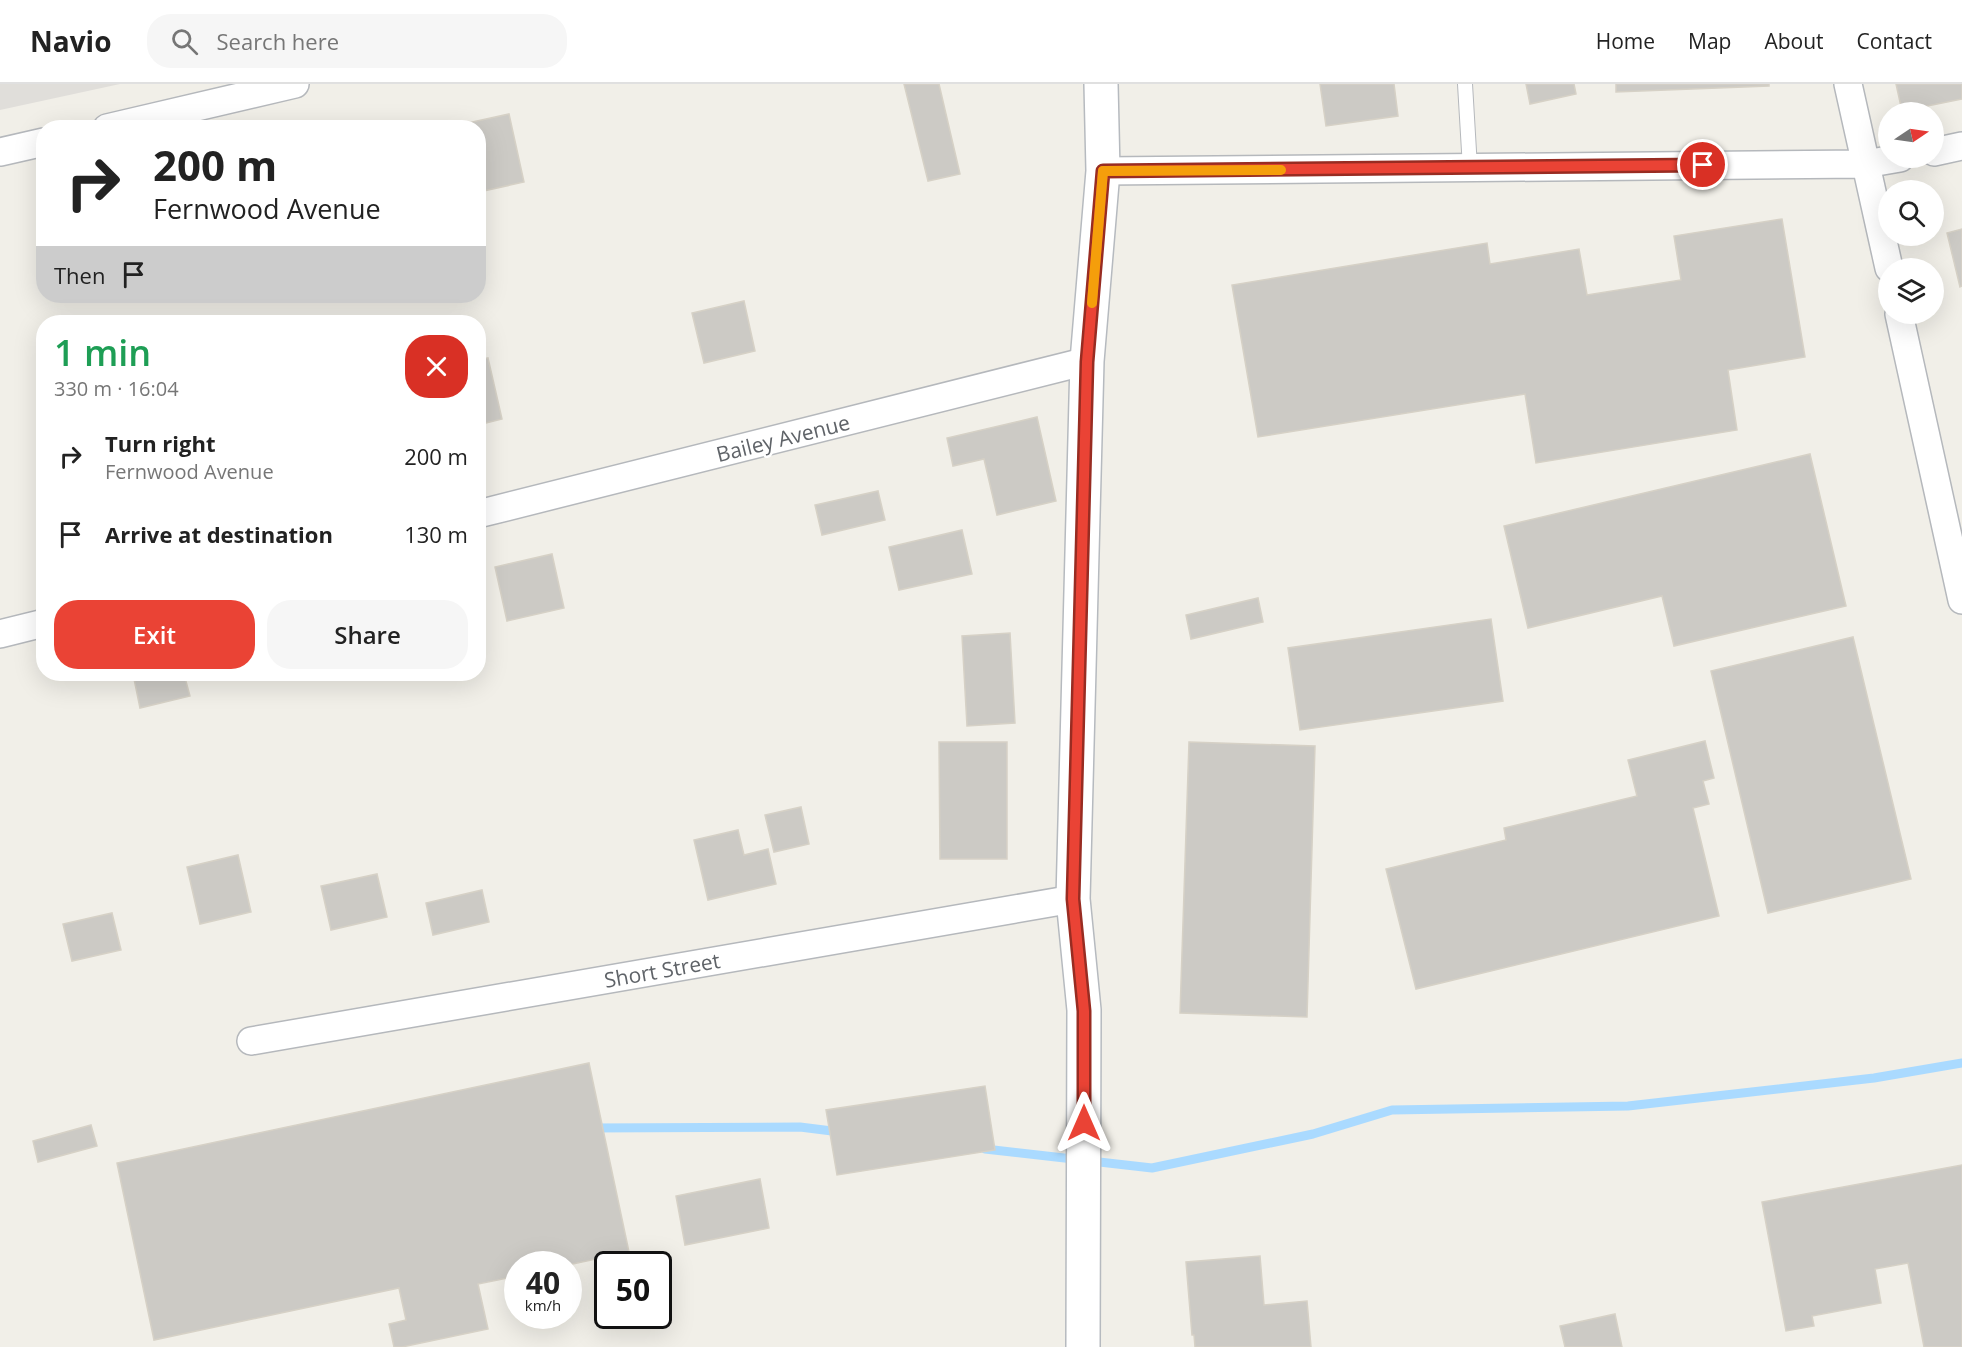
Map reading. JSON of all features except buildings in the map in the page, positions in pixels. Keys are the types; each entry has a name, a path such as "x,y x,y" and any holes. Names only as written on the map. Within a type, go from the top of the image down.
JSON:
{"main road":[{"path":"1083,1347 1084,1011 1073,899 1087,362 1103,171 1101,84"}],"street":[{"path":"141,120 295,84"},
{"path":"1848,84 1887,258"},
{"path":"0,152 36,144"},
{"path":"1944,150 1962,146"},
{"path":"1103,171 1865,164 1878,162"},
{"path":"1901,324 1962,600"},
{"name":"Bailey Avenue","path":"486,512 1087,362"},
{"path":"0,634 36,625"},
{"name":"Short Street","path":"251,1041 1073,899"}],"lane":[{"path":"1466,84 1470,168"}],"shaded area":[{"path":"0,84 120,84 0,110"}],"waterway":[{"path":"985,1149 1152,1168 1313,1134 1392,1110 1628,1106 1874,1078 1962,1063"},
{"path":"590,1128 800,1127 840,1132"}],"slow traffic":[{"path":"1092,303 1103,171 1281,170"}],"route":[{"path":"1084,1123 1084,1011 1073,899 1087,362 1103,171 1703,165"}]}
